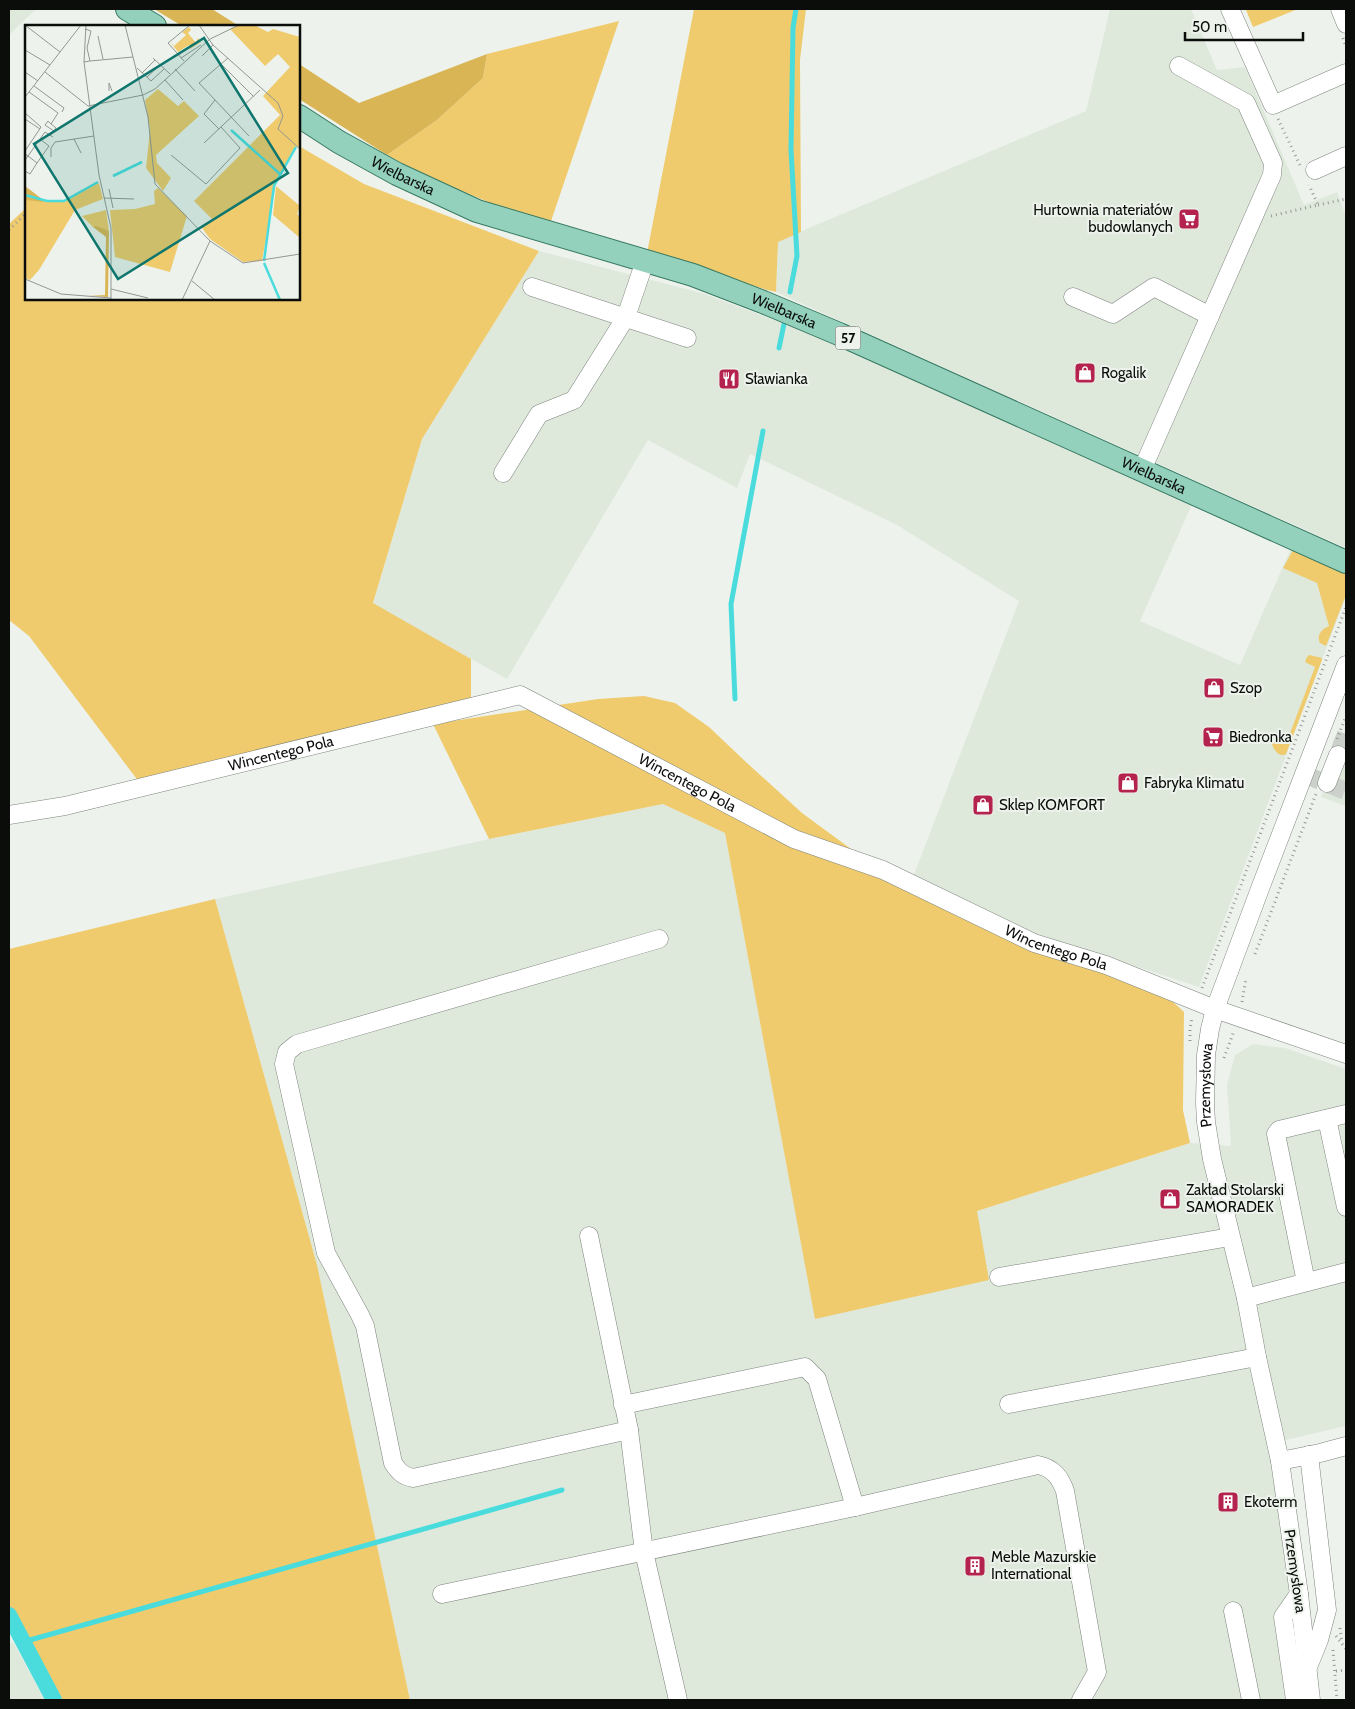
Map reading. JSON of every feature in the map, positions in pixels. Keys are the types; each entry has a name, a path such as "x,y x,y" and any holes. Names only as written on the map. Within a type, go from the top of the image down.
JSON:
{"main road":[{"path":"127,9 153,25"},
{"name":"Wielbarska","path":"300,117 339,142 397,174 477,210 693,275 763,302 1346,562"}],"street":[{"path":"1230,9 1273,105 1346,73"},
{"path":"1340,9 1346,24"},
{"path":"1142,470 1272,175 1273,164 1246,103 1179,66"},
{"path":"1309,175 1346,156"},
{"path":"503,473 539,414 574,400 626,317 645,261"},
{"path":"532,286 687,338"},
{"path":"1073,298 1113,314 1154,287 1210,316"},
{"name":"Przemysłowa","path":"1311,1700 1299,1594 1280,1460 1246,1298 1212,1160 1205,1104 1207,1047 1215,1009 1346,665"},
{"name":"Wincentego Pola","path":"9,816 65,806 520,695 794,839 883,870 1034,943 1106,965 1215,1009 1346,1054"},
{"path":"1322,787 1336,751"},
{"path":"629,1430 413,1478 404,1476 398,1471 393,1463 365,1326 326,1253 284,1064 287,1052 297,1044 659,939"},
{"path":"1306,1282 1276,1134 1279,1130 1346,1114"},
{"path":"1327,1119 1346,1207"},
{"path":"589,1236 629,1430 644,1552 678,1700"},
{"path":"999,1277 1230,1238"},
{"path":"1246,1298 1346,1272"},
{"path":"1009,1404 1257,1357"},
{"path":"623,1405 805,1367 817,1379 855,1507"},
{"path":"1280,1460 1346,1446"},
{"path":"1307,1670 1319,1640 1327,1610 1309,1455"},
{"path":"442,1594 855,1507 1038,1465 1047,1467 1055,1472 1062,1482 1065,1491 1098,1672 1081,1700"},
{"path":"1295,1700 1283,1617 1299,1594"},
{"path":"1232,1611 1251,1700"}],"path":[{"path":"1279,103 1278,120 1309,175 1318,205"},
{"path":"1252,220 1346,199"},
{"path":"9,230 25,215"},
{"path":"1191,1046 1190,1030 1195,1000 1207,977 1346,607"},
{"path":"1336,751 1346,716"},
{"path":"1252,962 1322,787"},
{"path":"1222,1065 1226,1048 1240,1017 1248,971"},
{"path":"1327,1610 1332,1638"},
{"path":"1333,1647 1337,1700"},
{"path":"1336,1671 1346,1670"}],"shaded area":[{"path":"9,9 36,9 9,35"},
{"path":"154,9 212,9 237,25 180,25"},
{"path":"694,9 806,9 800,60 801,232 778,242 776,292 647,253"},
{"path":"1110,9 1191,9 1217,70 1245,67 1304,205 1337,192 1346,216 1346,548 776,292 778,241 1086,111"},
{"path":"1298,9 1253,27 1246,10"},
{"path":"619,21 549,227 428,177 387,155 437,120 483,78 487,54"},
{"path":"487,54 483,78 437,120 387,155 300,100 300,65 359,103"},
{"path":"300,147 364,184 539,251 422,439 373,603 471,659 471,699 139,782 29,636 9,620 9,224 25,209 25,300 300,300"},
{"path":"539,251 702,293 817,336 1193,502 1140,621 1240,665 1291,548 1346,572 1346,596 1199,987 1025,930 913,877 1019,601 897,525 750,454 737,488 648,440 507,679 373,604 422,439"},
{"path":"1293,550 1346,573 1346,595 1326,646 1320,643 1319,640 1320,633 1329,626 1317,583 1283,568"},
{"path":"1309,655 1322,658 1322,660 1286,754 1281,755 1275,751 1272,744 1277,740 1286,744 1315,667 1305,662"},
{"path":"644,696 675,703 709,727 802,813 851,849 931,902 1101,967 1172,1001 1184,1012 1183,1110 1190,1143 977,1211 989,1280 815,1319 725,833 663,804 489,839 433,724 598,699"},
{"path":"1346,732 1346,806 1321,797"},
{"path":"663,804 725,833 816,1319 977,1211 1190,1143 1231,1146 1227,1085 1235,1055 1253,1044 1285,1048 1346,1069 1346,1426 1277,1442 1311,1700 410,1700 317,1265 215,899 489,839"},
{"path":"215,899 317,1265 410,1700 53,1700 9,1615 9,949"},
{"path":"13,1642 45,1700 9,1700 9,1644"}],"waterway":[{"path":"790,292 797,256 791,150 793,28 796,9"},
{"path":"779,348 784,324"},
{"path":"735,699 731,604 763,431"},
{"path":"23,1642 562,1490"},
{"path":"9,1615 54,1700"}],"tunnel":[{"path":"1346,734 1338,755 1346,758"},
{"path":"1303,774 1346,791"}],"place":[{"name":"Hurtownia materiałów budowlanych","path":"1189,219"},
{"name":"Rogalik","path":"1085,373"},
{"name":"Sławianka","path":"729,379"},
{"name":"Szop","path":"1214,688"},
{"name":"Biedronka","path":"1213,737"},
{"name":"Fabryka Klimatu","path":"1128,783"},
{"name":"Sklep KOMFORT","path":"983,805"},
{"name":"Zakład Stolarski SAMORADEK","path":"1170,1199"},
{"name":"Ekoterm","path":"1228,1502"},
{"name":"Meble Mazurskie International","path":"975,1566"}]}
